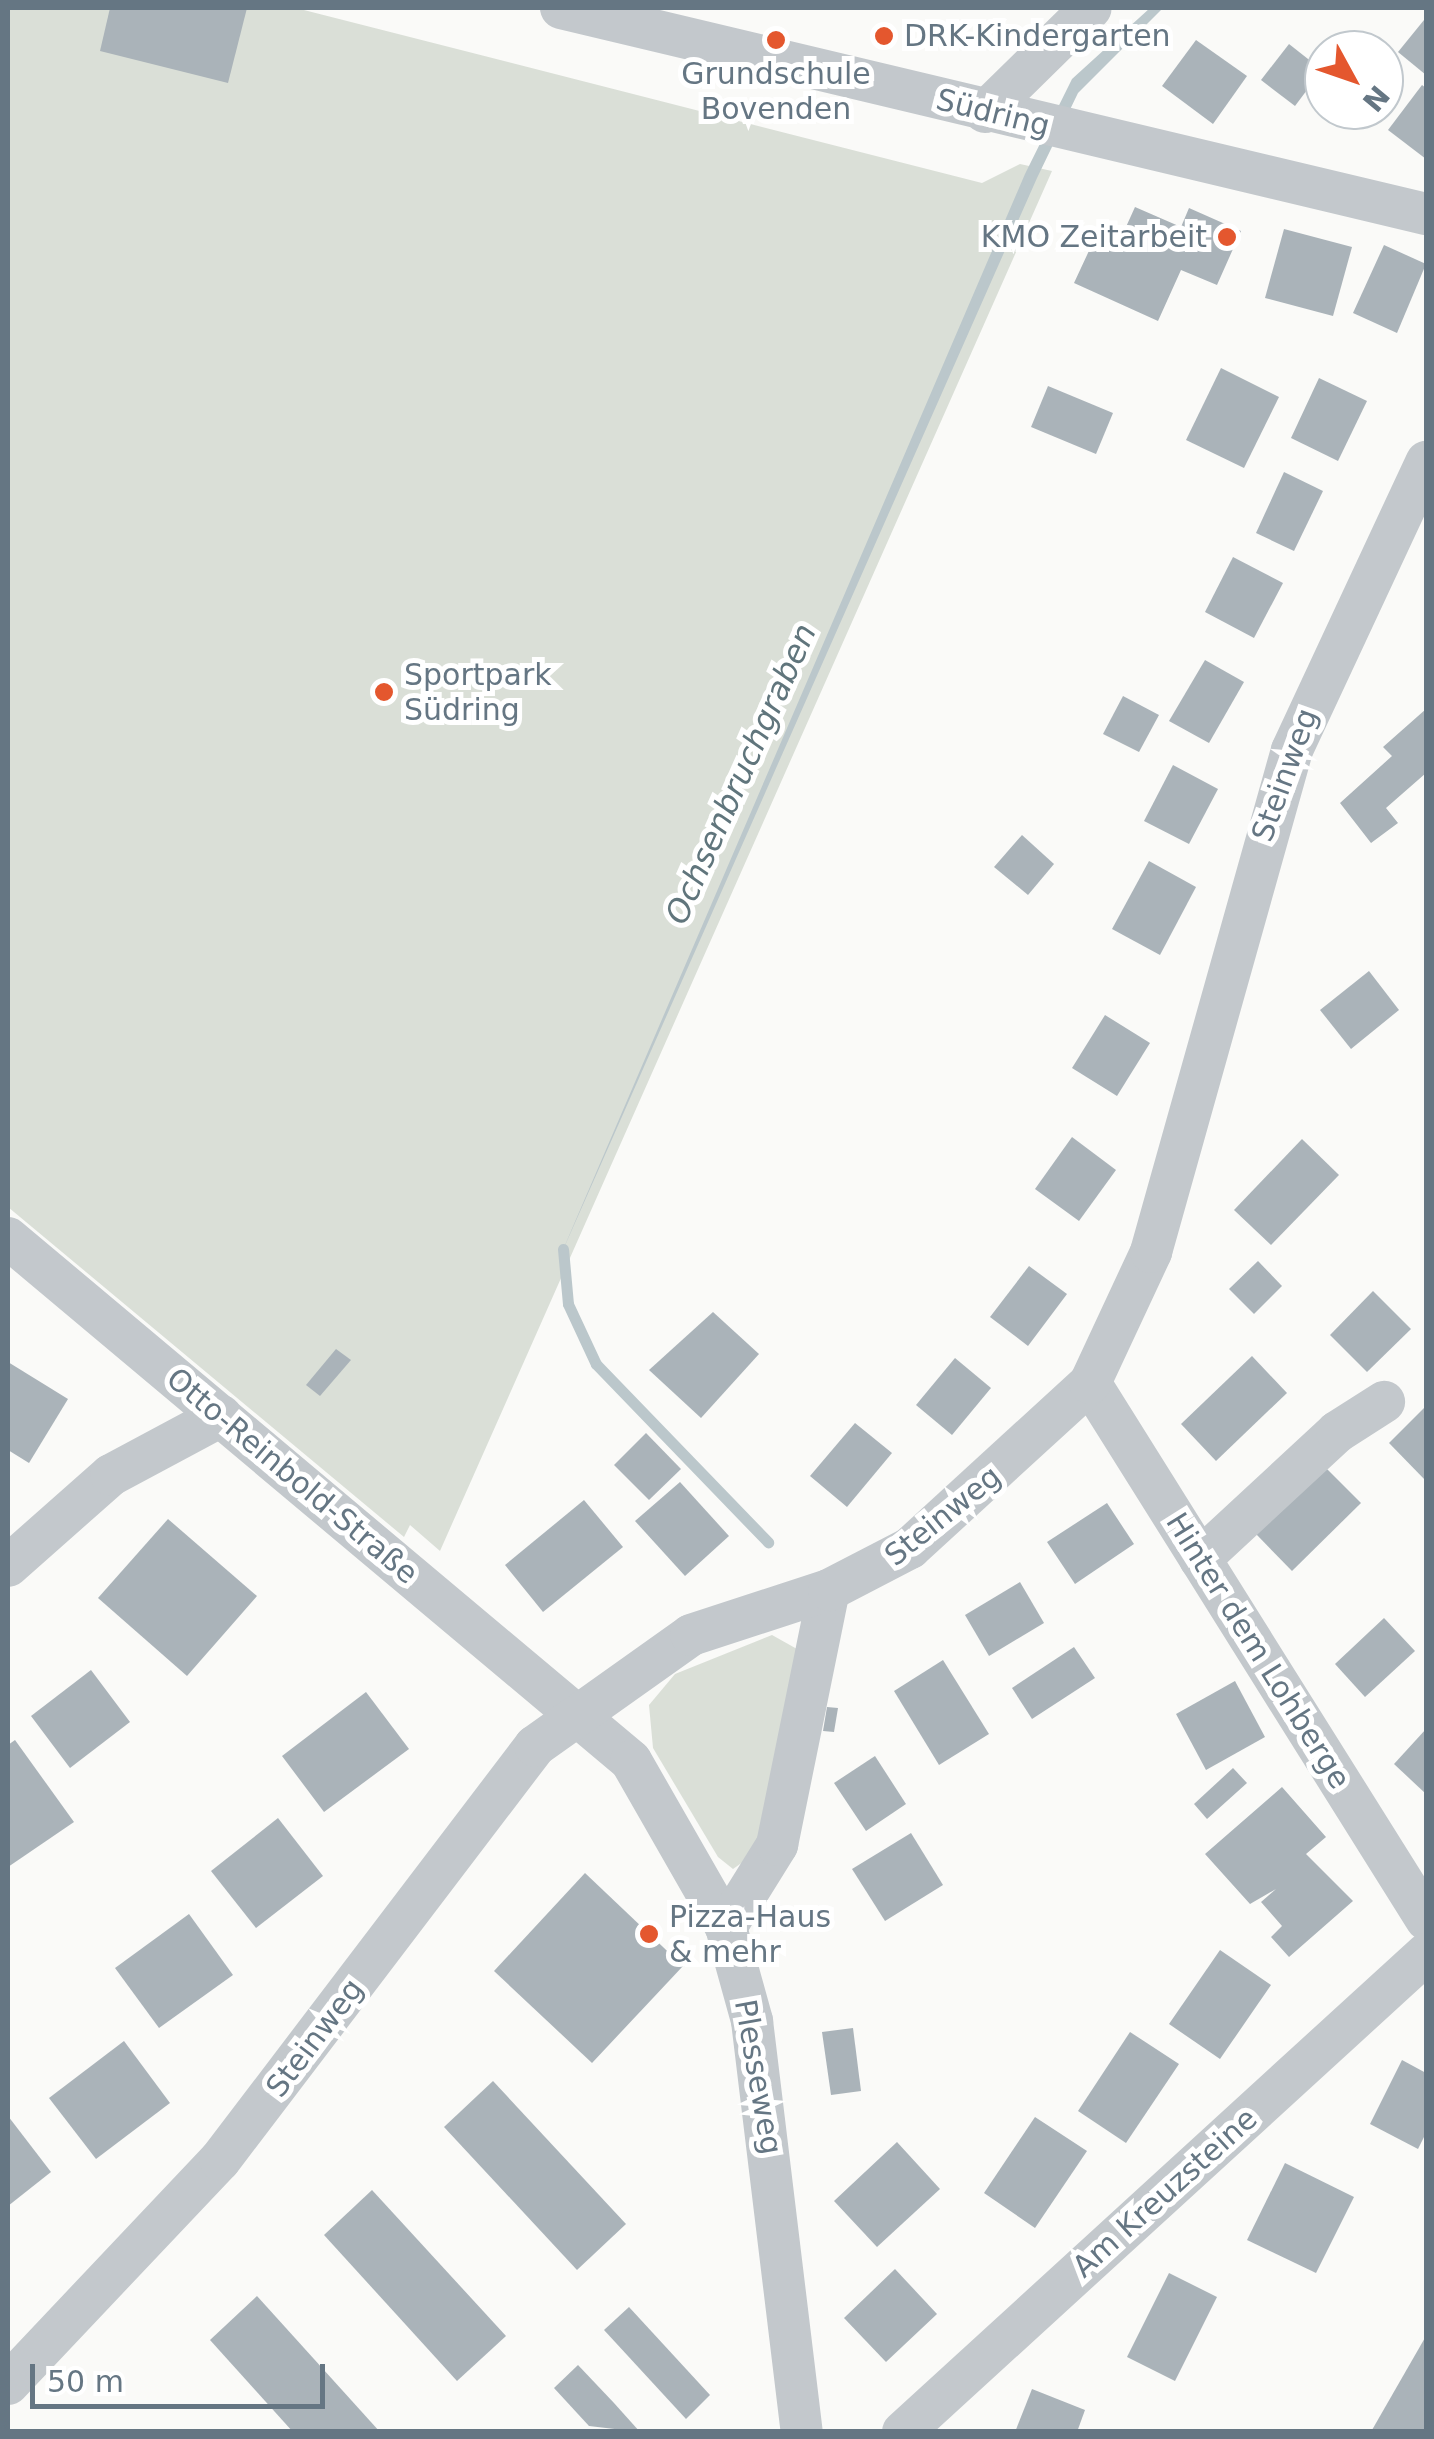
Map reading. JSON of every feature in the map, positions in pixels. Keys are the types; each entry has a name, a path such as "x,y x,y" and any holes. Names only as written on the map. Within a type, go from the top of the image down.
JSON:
{"street":[{"name":"Südring","path":"560,8 1033,124 1426,214"},
{"path":"985,112 1091,8"},
{"name":"Steinweg","path":"8,2384 220,2160 492,1795 576,1714 691,1635 829,1590 871,1572 942,1523 1090,1383 1128,1314 1156,1235 1255,858 1292,750 1426,462"},
{"name":"Otto-Reinbold-Straße","path":"8,1238 576,1714"},
{"name":"Hinter dem Lohberge","path":"1090,1383 1426,1919"},
{"path":"1200,1559 1337,1432 1384,1402"},
{"path":"8,1566 112,1474 221,1416"},
{"path":"726,1927 777,1845 829,1590"},
{"name":"Plesseweg","path":"576,1714 631,1761 726,1927 766,2094 802,2432"},
{"name":"Am Kreuzsteine","path":"903,2432 1426,1954"}],"shaded area":[{"name":"Sportpark Südring","path":"8,8 296,8 982,183 1020,164 1052,171 440,1551 410,1525 404,1537 8,1207"},
{"path":"1150,8 1163,8 1078,93 1037,178 559,1259 1025,174 1072,79"},
{"path":"772,1635 797,1649 763,1848 733,1869 718,1857 653,1748 649,1705 675,1674"}],"building":[{"path":"110,8 247,8 228,83 100,51"},
{"path":"1424,20 1426,75 1404,57 1404,45"},
{"path":"1196,40 1247,76 1213,124 1162,86"},
{"path":"1289,44 1304,56 1304,94 1295,106 1261,80"},
{"path":"1422,85 1426,88 1426,159 1388,130 1404,130 1404,109"},
{"path":"1135,207 1181,227 1189,208 1241,231 1217,285 1181,270 1158,321 1074,283 1094,240 1116,249"},
{"path":"1284,229 1352,247 1333,316 1265,298"},
{"path":"1384,245 1426,264 1397,333 1353,313"},
{"path":"1221,368 1279,397 1244,468 1186,440"},
{"path":"1319,378 1367,401 1338,461 1291,438"},
{"path":"1048,386 1113,413 1096,454 1031,427"},
{"path":"1284,472 1323,491 1294,551 1256,533"},
{"path":"1233,557 1283,583 1254,638 1205,612"},
{"path":"1205,660 1244,682 1209,743 1169,721"},
{"path":"1123,696 1159,715 1139,752 1103,734"},
{"path":"1426,709 1426,773 1386,808 1398,823 1371,843 1340,803 1392,756 1383,747"},
{"path":"1173,765 1218,789 1189,844 1144,821"},
{"path":"1022,835 1054,864 1028,895 994,867"},
{"path":"1149,861 1196,887 1160,955 1112,929"},
{"path":"1369,971 1399,1010 1351,1049 1320,1010"},
{"path":"1105,1015 1150,1043 1117,1096 1072,1068"},
{"path":"1072,1137 1116,1170 1079,1221 1035,1189"},
{"path":"1302,1139 1339,1175 1271,1245 1234,1210"},
{"path":"1258,1261 1282,1286 1254,1314 1229,1289"},
{"path":"1029,1266 1067,1294 1028,1346 990,1317"},
{"path":"1373,1291 1411,1329 1367,1372 1330,1335"},
{"path":"713,1312 759,1354 701,1418 649,1370"},
{"path":"336,1349 351,1360 320,1396 306,1385"},
{"path":"1252,1356 1287,1393 1216,1461 1181,1424"},
{"path":"955,1358 991,1388 952,1435 916,1405"},
{"path":"8,1362 68,1399 29,1463 8,1450"},
{"path":"1426,1406 1426,1481 1389,1443"},
{"path":"855,1423 892,1453 847,1507 810,1476"},
{"path":"646,1433 681,1469 649,1500 614,1465"},
{"path":"1325,1467 1361,1503 1292,1571 1256,1534"},
{"path":"680,1482 729,1536 685,1576 635,1521"},
{"path":"584,1500 623,1547 543,1612 505,1565"},
{"path":"1107,1503 1134,1544 1075,1584 1047,1542"},
{"path":"168,1519 257,1596 187,1676 98,1598"},
{"path":"1020,1582 1044,1623 989,1656 965,1615"},
{"path":"1384,1618 1415,1651 1365,1697 1335,1664"},
{"path":"1074,1647 1095,1678 1032,1719 1012,1688"},
{"path":"943,1660 989,1734 939,1765 894,1691"},
{"path":"91,1670 130,1722 70,1768 31,1716"},
{"path":"1235,1681 1265,1737 1206,1770 1176,1714"},
{"path":"366,1692 409,1749 324,1812 282,1756"},
{"path":"827,1707 838,1708 834,1732 823,1731"},
{"path":"1426,1729 1426,1794 1394,1764"},
{"path":"15,1740 74,1822 8,1867 8,1745"},
{"path":"875,1756 906,1804 866,1831 834,1783"},
{"path":"1233,1768 1247,1783 1207,1819 1194,1804"},
{"path":"1282,1787 1326,1837 1306,1854 1353,1901 1289,1957 1271,1937 1282,1926 1261,1902 1276,1889 1250,1904 1205,1854"},
{"path":"278,1818 323,1876 256,1928 211,1871"},
{"path":"911,1833 943,1885 885,1921 852,1869"},
{"path":"585,1873 683,1966 592,2063 494,1971"},
{"path":"189,1914 233,1975 159,2028 115,1968"},
{"path":"1220,1950 1271,1985 1220,2059 1169,2024"},
{"path":"853,2028 861,2091 831,2095 822,2032"},
{"path":"1130,2032 1179,2064 1126,2143 1078,2111"},
{"path":"124,2041 170,2103 96,2159 49,2098"},
{"path":"1402,2060 1426,2073 1426,2133 1418,2149 1370,2124"},
{"path":"493,2081 626,2224 577,2270 444,2127"},
{"path":"8,2116 51,2172 8,2206"},
{"path":"1035,2117 1087,2151 1035,2228 984,2193"},
{"path":"897,2142 940,2189 877,2247 834,2201"},
{"path":"1285,2163 1354,2197 1316,2273 1247,2240"},
{"path":"372,2190 506,2336 457,2381 324,2235"},
{"path":"895,2269 937,2314 886,2362 844,2318"},
{"path":"1169,2273 1217,2297 1175,2381 1127,2357"},
{"path":"257,2296 380,2432 293,2432 210,2340"},
{"path":"629,2307 710,2395 686,2419 604,2330"},
{"path":"1426,2336 1426,2432 1375,2432 1372,2430"},
{"path":"578,2365 640,2432 589,2426 554,2388"},
{"path":"1032,2389 1085,2410 1077,2432 1015,2432"}],"waterway":[{"name":"Ochsenbruchgraben","path":"563,1249 568,1304 596,1364 768,1542"}],"place":[{"name":"DRK-Kindergarten","path":"884,36"},
{"name":"Grundschule Bovenden","path":"776,40"},
{"name":"KMO Zeitarbeit","path":"1227,237"},
{"name":"Sportpark Südring","path":"384,692"},
{"name":"Pizza-Haus & mehr","path":"649,1934"}]}
